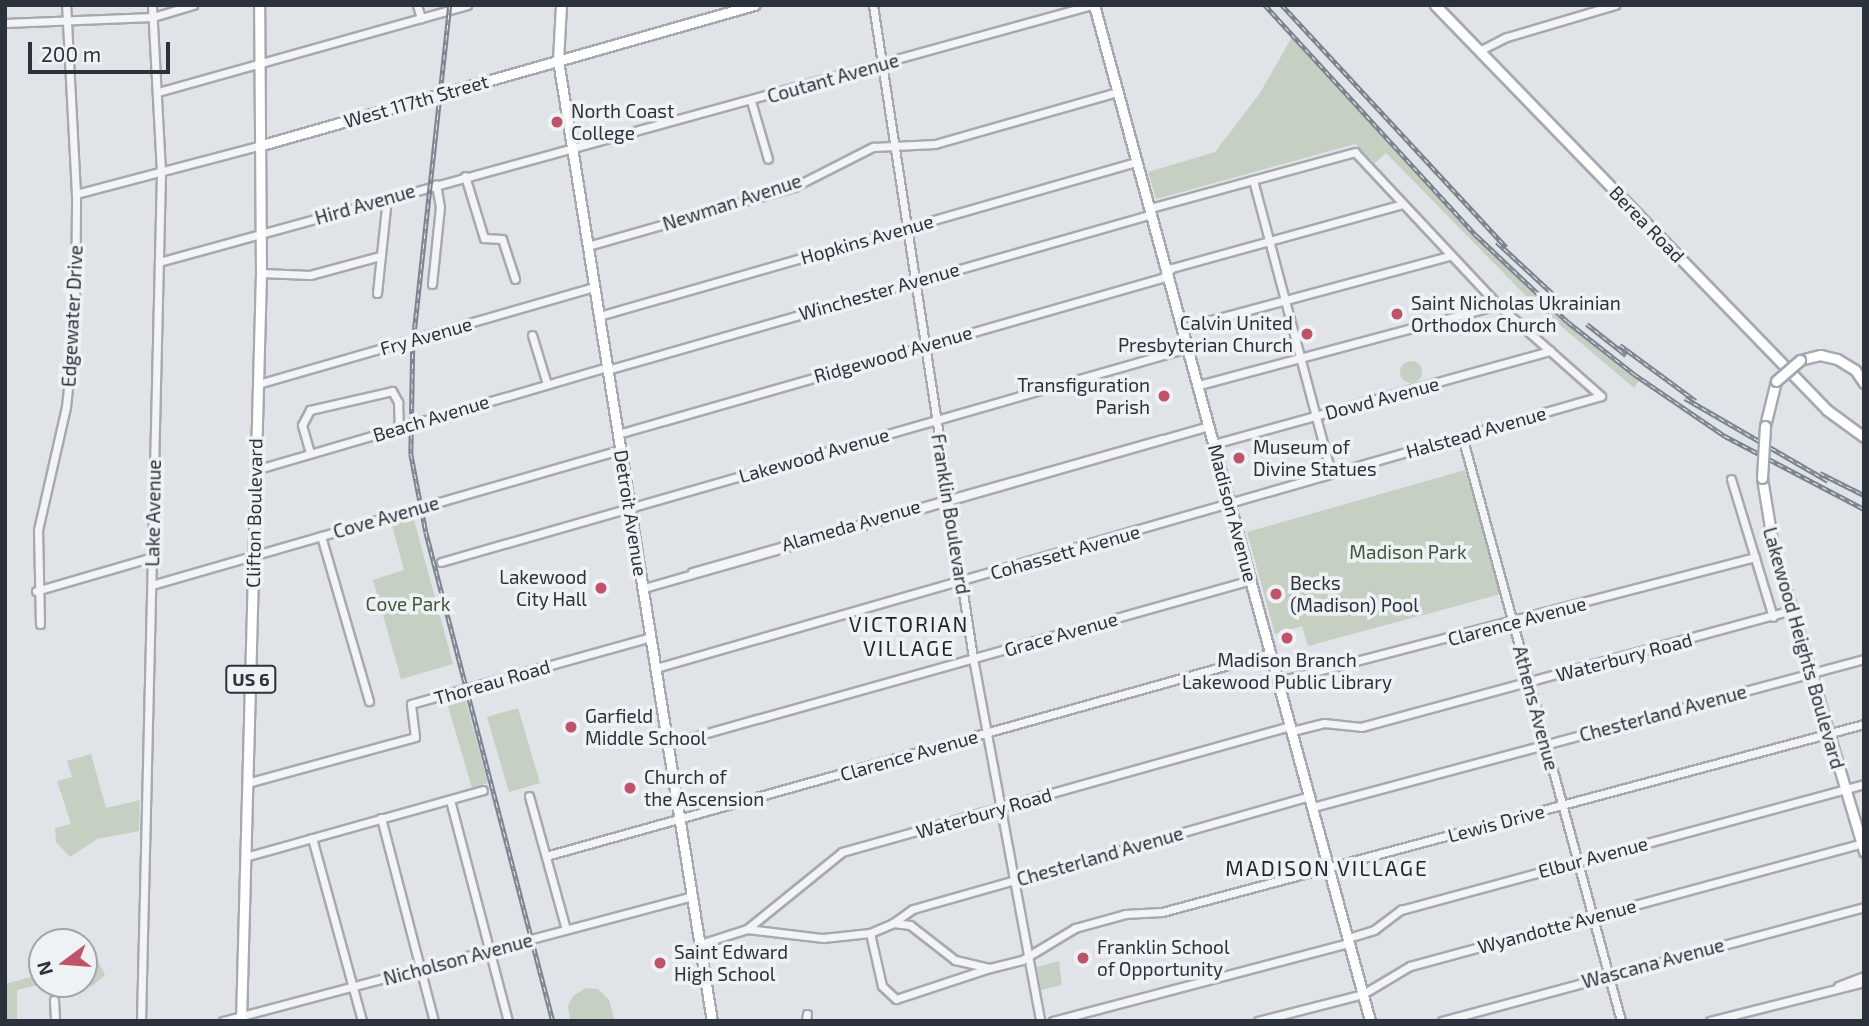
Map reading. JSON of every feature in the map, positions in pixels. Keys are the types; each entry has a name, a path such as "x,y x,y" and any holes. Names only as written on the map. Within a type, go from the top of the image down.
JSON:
{"main road":[{"name":"Clifton Boulevard","path":"240,1018 261,273 259,5"},
{"name":"Detroit Avenue","path":"561,5 558,60 712,1021"},
{"name":"West 117th Street","path":"262,145 754,5"},
{"name":"Madison Avenue","path":"1093,5 1199,385 1370,1021"},
{"name":"Berea Road","path":"1435,5 1827,410 1862,434"},
{"name":"Lakewood Heights Boulevard","path":"1863,847 1791,610 1769,529 1762,478 1765,426 1776,381 1800,360 1820,355 1837,359 1864,383"}],"street":[{"name":"Edgewater Drive","path":"40,624 36,591 40,513 66,407 73,350 76,194 66,5"},
{"name":"Lake Avenue","path":"141,1021 161,172 152,5"},
{"path":"5,23 153,17 193,5"},
{"path":"417,5 421,18"},
{"path":"158,92 467,5"},
{"name":"Franklin Boulevard","path":"873,5 910,227 922,346 937,420 973,658 1040,1021"},
{"name":"Coutant Avenue","path":"572,148 1093,5"},
{"path":"1479,51 1507,37 1615,5"},
{"name":"Newman Avenue","path":"588,246 794,187 842,159 897,144 935,144 1117,92"},
{"path":"751,101 768,159"},
{"name":"West 117th Street","path":"76,194 262,145"},
{"name":"Hird Avenue","path":"159,262 572,148"},
{"name":"Winchester Avenue","path":"607,369 1355,152 1402,204"},
{"name":"Hopkins Avenue","path":"599,316 1136,162"},
{"path":"465,176 484,238 502,239 516,279"},
{"path":"1253,180 1331,472"},
{"path":"432,284 440,207 436,184"},
{"path":"377,293 387,198"},
{"path":"1402,204 1448,256 1550,351"},
{"name":"Ridgewood Avenue","path":"618,434 1167,274 1172,268 1402,204"},
{"path":"261,273 310,275 380,256"},
{"path":"1182,328 1448,256"},
{"name":"Fry Avenue","path":"258,384 594,287"},
{"path":"1199,385 1498,305"},
{"path":"532,335 547,384"},
{"name":"Lakewood Avenue","path":"441,562 1188,348"},
{"name":"Halstead Avenue","path":"1230,503 1601,396 1550,351"},
{"name":"Dowd Avenue","path":"1214,444 1550,351"},
{"name":"Beach Avenue","path":"254,470 607,369"},
{"path":"310,453 302,425 308,412 387,390 397,399 399,428"},
{"name":"Alameda Avenue","path":"643,588 1209,426"},
{"name":"Athens Avenue","path":"1462,436 1621,1021"},
{"name":"Cove Avenue","path":"152,585 621,450"},
{"path":"1731,479 1773,617"},
{"name":"Cohassett Avenue","path":"656,668 1230,503"},
{"path":"321,536 369,701"},
{"path":"36,591 153,557"},
{"name":"Clarence Avenue","path":"1279,681 1755,557"},
{"name":"Grace Avenue","path":"668,744 1251,580"},
{"name":"Waterbury Road","path":"700,944 747,929 842,852 1292,729 1324,723 1362,727 1791,610"},
{"name":"Thoreau Road","path":"247,783 415,737 411,705 651,637"},
{"name":"Clarence Avenue","path":"546,856 1271,653"},
{"name":"Chesterland Avenue","path":"1313,807 1864,659"},
{"name":"Lewis Drive","path":"910,925 955,960 990,968 1028,956 1075,928 1125,914 1162,912 1864,724"},
{"name":"Elbur Avenue","path":"1053,1021 1349,941 1374,930 1401,910 1864,784"},
{"path":"245,857 483,790"},
{"path":"529,796 566,929"},
{"name":"Chesterland Avenue","path":"893,923 908,912 1310,796"},
{"path":"450,800 508,1021"},
{"path":"381,818 434,1021"},
{"path":"312,838 362,1021"},
{"name":"Wyandotte Avenue","path":"1258,1021 1363,993 1410,966 1592,916 1863,847"},
{"name":"Nicholson Avenue","path":"223,1021 693,896"},
{"name":"Wascana Avenue","path":"1442,1021 1864,906"},
{"path":"747,929 823,938 870,933 893,923 910,925 908,912"},
{"path":"870,933 882,986 895,999 970,977 990,968"},
{"path":"967,963 970,977"},
{"path":"1836,987 1864,976"},
{"path":"1710,1021 1864,982"},
{"path":"54,1000 55,1021"}],"green space":[{"path":"1292,37 1532,293 1639,381 1634,388 1528,298 1386,153 1375,163 1355,144 1156,199 1148,172 1215,152 1260,93"},
{"path":"1411,361 1419,364 1422,372 1419,380 1411,383 1403,380 1400,372 1403,364"},
{"name":"Madison Park","path":"1465,470 1501,594 1308,646 1302,626 1275,634 1247,532"},
{"name":"Cove Park","path":"413,516 453,664 401,679 373,580 404,570 391,522"},
{"path":"464,694 488,783 472,788 446,699"},
{"path":"518,708 540,783 509,792 487,717"},
{"path":"91,754 106,808 140,800 139,831 97,839 70,857 56,842 55,828 71,824 57,781 72,777 67,761"},
{"path":"98,961 105,975 98,981"},
{"path":"1059,961 1062,985 1041,990 1037,967"},
{"path":"28,978 28,987 17,990 17,1021 5,1021 5,984"},
{"path":"586,988 598,989 609,1000 615,1021 570,1021 568,1006 573,996"}],"railway":[{"path":"450,5 413,344 411,454 426,532 553,1021"},
{"path":"1265,5 1477,236 1568,322 1634,374 1725,436 1864,509"},
{"path":"1282,5 1506,247"},
{"path":"1497,242 1566,306"},
{"path":"1587,324 1626,355"},
{"path":"1620,345 1696,401"},
{"path":"1685,398 1828,481"},
{"path":"1820,473 1864,495"}],"place":[{"name":"North Coast College","path":"557,122"},
{"name":"Saint Nicholas Ukrainian Orthodox Church","path":"1397,314"},
{"name":"Calvin United Presbyterian Church","path":"1307,334"},
{"name":"Transfiguration Parish","path":"1164,396"},
{"name":"Museum of Divine Statues","path":"1239,458"},
{"name":"Lakewood City Hall","path":"601,588"},
{"name":"Becks (Madison) Pool","path":"1276,594"},
{"name":"Madison Branch Lakewood Public Library","path":"1287,638"},
{"name":"Garfield Middle School","path":"571,727"},
{"name":"Church of the Ascension","path":"630,788"},
{"name":"Franklin School of Opportunity","path":"1083,958"},
{"name":"Saint Edward High School","path":"660,963"}],"district":[{"name":"VICTORIAN VILLAGE","path":"909,636"},
{"name":"MADISON VILLAGE","path":"1327,868"}]}
